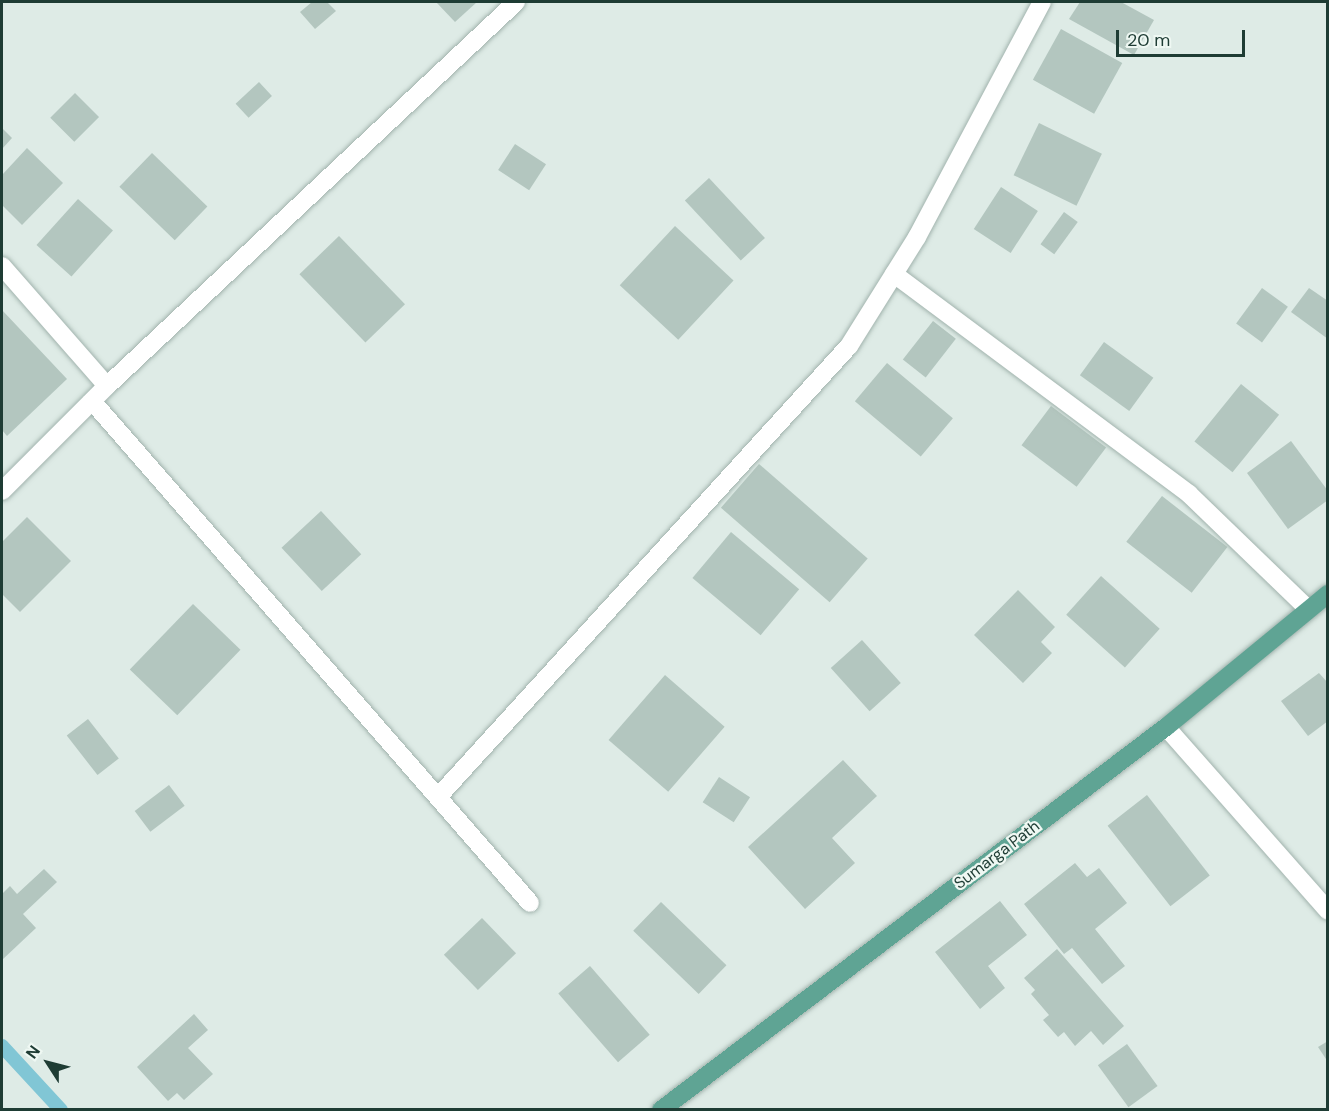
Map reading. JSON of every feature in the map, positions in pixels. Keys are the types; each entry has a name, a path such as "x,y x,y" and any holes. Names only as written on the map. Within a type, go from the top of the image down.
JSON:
{"main road":[{"name":"Sumarga Path","path":"661,1110 1166,727 1328,594"}],"street":[{"path":"2,491 107,386 516,2"},
{"path":"438,797 849,346 894,274 1042,2"},
{"path":"2,266 107,386"},
{"path":"894,274 1189,494 1308,609"},
{"path":"92,401 530,903"},
{"path":"1166,727 1328,911"}],"building":[{"path":"312,2 327,2 336,11 315,29 300,12"},
{"path":"436,2 477,2 455,22"},
{"path":"1080,2 1121,2 1154,20 1134,55 1069,19"},
{"path":"1061,29 1122,63 1094,114 1033,80"},
{"path":"259,82 272,96 249,118 236,104"},
{"path":"75,93 99,117 74,142 50,118"},
{"path":"1039,123 1102,154 1076,206 1014,175"},
{"path":"2,128 12,138 2,149"},
{"path":"515,144 546,164 529,190 498,170"},
{"path":"27,148 63,183 22,225 2,205 2,175"},
{"path":"152,153 207,206 175,240 119,187"},
{"path":"709,178 765,238 741,260 685,201"},
{"path":"1001,187 1038,211 1011,253 974,229"},
{"path":"78,199 113,230 71,277 37,245"},
{"path":"1064,212 1078,222 1054,254 1040,244"},
{"path":"675,226 734,281 678,340 620,285"},
{"path":"339,236 405,304 365,343 299,274"},
{"path":"1262,288 1288,307 1262,342 1236,324"},
{"path":"1309,288 1328,301 1328,339 1291,312"},
{"path":"2,310 67,379 7,436 2,430"},
{"path":"933,321 956,339 926,377 903,360"},
{"path":"1104,342 1153,378 1129,411 1080,375"},
{"path":"887,363 953,418 921,457 855,401"},
{"path":"1241,384 1279,415 1233,472 1194,442"},
{"path":"1051,406 1106,448 1077,487 1022,445"},
{"path":"1291,441 1328,491 1328,500 1288,529 1247,473"},
{"path":"759,464 868,558 830,602 721,508"},
{"path":"1162,496 1227,547 1192,593 1126,542"},
{"path":"321,511 361,554 322,591 282,548"},
{"path":"27,517 71,561 20,612 2,594 2,542"},
{"path":"731,532 799,589 761,635 692,578"},
{"path":"1101,576 1160,629 1125,668 1066,615"},
{"path":"1018,590 1055,627 1041,642 1052,653 1023,683 974,635"},
{"path":"193,604 240,650 177,715 130,669"},
{"path":"862,640 901,683 870,711 831,668"},
{"path":"1319,673 1328,683 1328,721 1308,736 1281,701"},
{"path":"665,675 725,727 668,792 609,740"},
{"path":"88,719 119,758 98,775 67,736"},
{"path":"843,760 877,796 832,838 855,863 805,909 748,847"},
{"path":"719,777 750,797 734,822 703,802"},
{"path":"169,785 185,806 150,832 135,811"},
{"path":"1147,795 1210,875 1170,906 1108,826"},
{"path":"1075,863 1087,877 1099,868 1127,903 1095,929 1125,966 1102,984 1072,948 1064,954 1024,904"},
{"path":"44,869 57,882 23,914 36,928 2,960 2,894 10,886 17,894"},
{"path":"1000,901 1027,935 988,966 1005,988 980,1009 935,952"},
{"path":"661,902 726,965 699,994 633,931"},
{"path":"482,918 516,953 478,990 444,955"},
{"path":"1057,949 1124,1026 1103,1045 1091,1031 1075,1046 1064,1032 1058,1037 1043,1020 1049,1015 1031,994 1035,990 1024,978"},
{"path":"590,966 650,1035 618,1062 558,994"},
{"path":"194,1014 208,1030 188,1048 213,1074 184,1100 177,1093 168,1101 137,1067"},
{"path":"1328,1041 1328,1062 1318,1047"},
{"path":"1127,1044 1158,1086 1128,1107 1098,1065"}],"waterway":[{"path":"2,1046 61,1110"}]}
